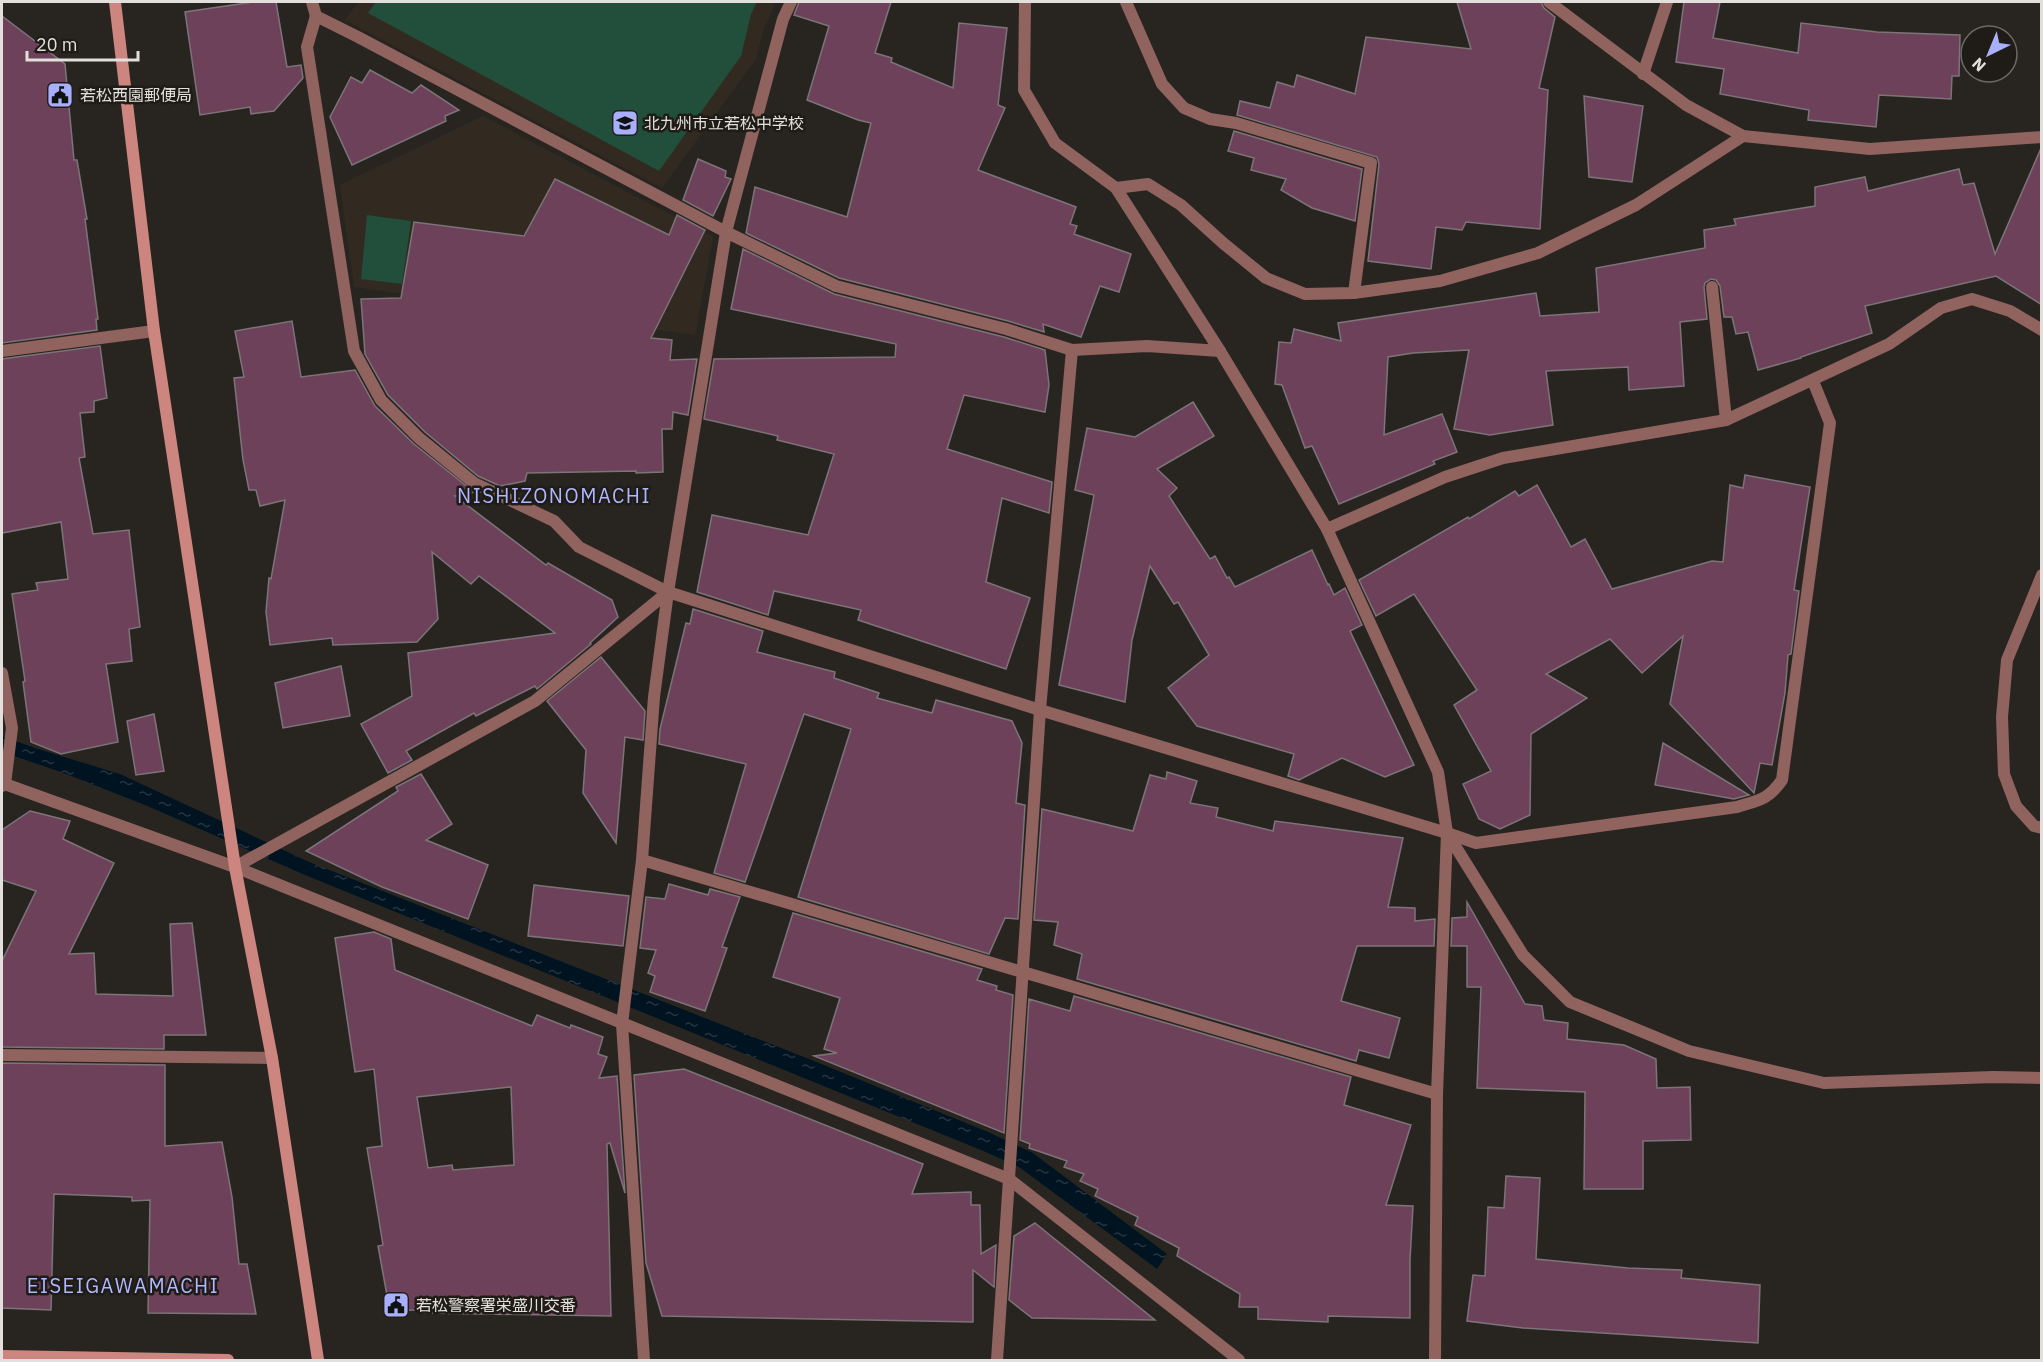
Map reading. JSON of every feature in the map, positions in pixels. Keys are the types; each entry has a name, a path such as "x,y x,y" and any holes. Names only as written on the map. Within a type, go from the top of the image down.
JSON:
{"street":[{"path":"115,2 154,331 235,867 272,1058 318,1360"},
{"path":"312,2 315,16 307,47 354,351 381,400 419,438 474,483 554,521 579,547 668,592 1040,710 1476,843 1737,807 1773,793 1782,780 1830,423 1813,381"},
{"path":"644,1360 622,1024 642,860 654,697 668,592 726,232 783,19 791,2"},
{"path":"1025,2 1024,90 1055,143 1116,188 1220,351 1327,529 1438,772 1447,833 1437,1094 1435,1360"},
{"path":"1126,2 1162,84 1184,108 1210,119 1236,123 1371,163 1354,293"},
{"path":"1548,2 1686,105 1743,136 1870,149 2042,137"},
{"path":"1643,74 1667,2"},
{"path":"315,16 726,232 836,286 1006,329 1072,350 1147,346 1220,351"},
{"path":"1116,188 1148,184 1181,204 1223,243 1266,278 1305,294 1354,293 1440,281 1538,253 1636,205 1743,136"},
{"path":"1712,287 1726,420"},
{"path":"1327,529 1445,477 1503,458 1726,420 1889,344 1941,309 1972,299 2010,310 2042,330"},
{"path":"2,351 154,331"},
{"path":"997,1360 1040,710 1072,350"},
{"path":"2042,575 2007,660 2002,717 2004,774 2016,806 2034,826 2042,828"},
{"path":"235,867 534,701 668,592"},
{"path":"2,673 12,728 3,785 235,867 1009,1179 1239,1360"},
{"path":"1447,833 1523,955 1570,1002 1689,1051 1824,1083 1993,1077 2042,1078"},
{"path":"642,860 1437,1094"},
{"path":"2,1055 272,1058"},
{"path":"2,1356 228,1360"}],"shaded area":[{"name":"北九州市立若松中学校","path":"358,2 776,2 764,27 756,59 662,188 345,20"},
{"path":"483,116 713,237 695,335 354,287 340,185"}],"green space":[{"name":"北九州市立若松中学校","path":"376,2 757,2 751,14 741,56 659,171 368,13"},
{"path":"367,215 411,221 402,284 361,279"}],"water":[{"path":"2,736 120,774 309,862 988,1132 1033,1153 1167,1254 1157,1269 1019,1167 981,1150 305,875 145,805 2,752"}],"building":[{"path":"253,2 276,2 287,67 301,65 303,78 274,111 251,114 250,107 200,115 185,12"},
{"path":"799,2 891,2 875,53 892,58 891,62 953,88 959,23 1007,28 998,105 1005,108 978,170 1076,207 1070,224 1077,226 1074,234 1131,254 1119,292 1100,286 1081,337 1043,324 1044,332 839,278 746,233 755,187 847,217 871,123 807,100 829,26 794,15"},
{"path":"1457,2 1541,2 1544,8 1555,17 1539,88 1548,90 1540,229 1466,222 1462,230 1436,227 1431,269 1368,261 1379,164 1377,157 1237,115 1240,101 1270,108 1277,82 1294,87 1297,75 1355,94 1366,37 1471,49"},
{"path":"1684,2 1720,2 1713,38 1798,53 1801,23 1877,32 1959,35 1959,76 1952,76 1951,99 1879,95 1876,127 1808,120 1809,110 1720,94 1724,69 1676,62"},
{"path":"2,16 65,64 74,160 77,160 87,219 85,219 98,319 96,319 97,330 2,343"},
{"path":"370,70 412,93 421,85 459,110 445,116 446,121 352,165 330,117 351,77 362,83"},
{"path":"1584,96 1643,106 1632,182 1589,177"},
{"path":"1234,131 1362,169 1355,221 1312,208 1281,190 1286,179 1251,170 1254,158 1228,151"},
{"path":"2042,146 2042,305 1996,276 1865,306 1872,333 1801,358 1758,370 1748,332 1736,334 1732,317 1724,317 1720,286 1716,280 1711,279 1705,283 1704,287 1707,319 1680,322 1684,386 1629,390 1628,367 1546,371 1553,425 1490,435 1454,429 1469,350 1413,353 1388,357 1384,435 1442,414 1457,452 1433,461 1435,464 1339,504 1312,446 1305,448 1282,385 1275,384 1279,342 1291,343 1294,329 1341,341 1338,323 1536,293 1540,316 1599,312 1596,268 1705,248 1704,230 1736,225 1734,219 1815,206 1815,187 1865,177 1868,191 1959,169 1963,185 1974,183 1995,254"},
{"path":"698,159 726,171 725,177 731,179 713,216 683,200"},
{"path":"555,179 669,235 677,215 705,230 651,338 672,340 670,360 697,359 688,415 673,412 672,429 662,429 663,472 527,473 525,481 500,486 478,476 425,432 388,395 365,354 361,299 401,298 414,222 524,236"},
{"path":"743,249 834,294 1004,337 1045,350 1049,385 1045,412 964,395 947,449 1052,482 1049,513 1002,498 986,582 1030,598 1006,669 858,620 861,610 774,591 768,615 697,592 712,515 808,535 834,454 777,440 778,436 704,419 714,359 895,357 896,344 731,309"},
{"path":"292,321 301,377 355,370 375,406 414,444 474,492 455,496 546,565 548,563 612,600 618,617 591,644 537,689 535,686 476,716 474,713 406,751 412,760 388,773 361,724 412,696 408,653 555,633 479,576 471,584 432,552 438,619 417,642 333,645 332,638 270,645 266,612 269,578 271,579 285,500 260,506 256,490 249,490 243,460 234,378 244,377 235,331"},
{"path":"100,346 107,398 94,401 94,412 80,413 85,457 79,458 93,534 129,530 140,627 129,629 132,661 106,664 118,742 61,754 31,742 23,682 25,681 12,594 38,590 36,583 68,579 61,522 2,533 2,359"},
{"path":"1193,402 1214,436 1157,469 1177,488 1169,496 1210,559 1215,556 1227,578 1229,577 1235,587 1312,550 1334,595 1345,588 1362,625 1350,631 1414,765 1385,777 1342,758 1299,780 1288,776 1294,754 1197,726 1168,688 1209,655 1178,602 1174,604 1150,566 1132,640 1125,702 1059,685 1094,495 1075,490 1087,428 1135,437"},
{"path":"1745,475 1810,487 1794,590 1799,591 1791,654 1788,655 1785,693 1772,765 1760,763 1754,793 1670,704 1683,636 1642,673 1610,639 1546,674 1587,698 1531,734 1530,815 1500,829 1479,819 1463,784 1491,771 1454,705 1477,690 1414,594 1376,616 1359,580 1515,491 1519,496 1537,485 1571,547 1585,539 1612,589 1712,561 1723,562 1730,485 1743,488"},
{"path":"693,609 763,631 757,652 835,672 834,678 879,693 877,698 932,713 936,700 1012,721 1022,743 1016,803 1025,805 1018,919 1005,918 989,954 798,897 851,729 804,714 745,882 714,873 746,764 659,744 660,729 686,623 690,624"},
{"path":"601,657 645,711 643,740 625,737 616,843 583,793 586,750 547,701"},
{"path":"341,666 350,716 283,728 275,683"},
{"path":"154,714 164,771 136,775 127,721"},
{"path":"1663,743 1749,795 1734,799 1655,785"},
{"path":"1167,772 1197,781 1190,803 1218,808 1216,817 1273,831 1275,821 1403,838 1388,907 1415,908 1415,921 1435,919 1434,946 1357,946 1341,1001 1400,1018 1389,1058 1359,1050 1356,1061 1077,979 1082,954 1054,945 1058,922 1034,920 1042,809 1133,831 1150,775 1166,779"},
{"path":"421,774 452,824 426,840 488,865 468,919 382,887 306,851 398,791 396,787"},
{"path":"30,811 70,821 63,839 114,863 69,954 94,953 96,994 173,996 170,924 192,923 206,1035 164,1035 164,1049 2,1047 2,961 36,891 2,880 2,830"},
{"path":"669,884 708,895 710,889 740,897 722,947 727,948 705,1011 650,992 655,976 648,973 656,950 640,948 646,897 665,899"},
{"path":"534,885 629,896 623,946 528,936"},
{"path":"1467,902 1525,1004 1542,1006 1544,1020 1568,1023 1567,1039 1624,1045 1656,1059 1657,1088 1690,1087 1691,1140 1643,1141 1643,1189 1584,1189 1585,1092 1477,1088 1481,987 1467,987 1467,946 1451,946 1452,918 1467,917"},
{"path":"793,913 982,969 977,980 997,986 996,990 1013,995 1004,1133 814,1056 837,1053 824,1049 840,998 773,977"},
{"path":"374,932 391,939 395,970 532,1026 537,1015 570,1028 571,1025 603,1037 598,1054 607,1057 599,1078 617,1076 625,1193 610,1143 607,1144 611,1316 424,1313 425,1309 390,1312 378,1246 383,1245 367,1148 382,1146 374,1069 355,1072 335,938","holes":["511,1087 514,1165 453,1170 452,1165 428,1168 417,1097"]},
{"path":"1074,996 1351,1077 1344,1105 1411,1125 1386,1205 1413,1206 1410,1318 1328,1316 1328,1322 1258,1319 1258,1307 1239,1307 1240,1294 1177,1256 1179,1248 1135,1225 1138,1217 1095,1196 1098,1189 1080,1181 1084,1174 1064,1167 1067,1161 1029,1148 1030,1144 1020,1140 1029,999 1070,1011"},
{"path":"2,1063 165,1065 165,1146 222,1142 232,1197 239,1264 247,1264 256,1314 148,1313 150,1200 132,1201 132,1197 54,1194 51,1310 2,1308"},
{"path":"684,1069 923,1164 912,1194 971,1192 971,1205 980,1205 981,1254 996,1245 994,1287 973,1270 973,1322 662,1316 646,1263 634,1075"},
{"path":"1506,1176 1540,1178 1536,1259 1628,1268 1682,1270 1681,1278 1760,1285 1758,1343 1523,1328 1467,1321 1473,1275 1485,1276 1488,1207 1504,1208"},
{"path":"1035,1223 1155,1320 1032,1318 1009,1300 1014,1236"}],"place":[{"name":"若松西園郵便局","path":"60,95"},
{"name":"北九州市立若松中学校","path":"625,123"},
{"name":"若松警察署栄盛川交番","path":"396,1305"}],"district":[{"name":"NISHIZONOMACHI","path":"554,495"},
{"name":"EISEIGAWAMACHI","path":"123,1285"}]}
